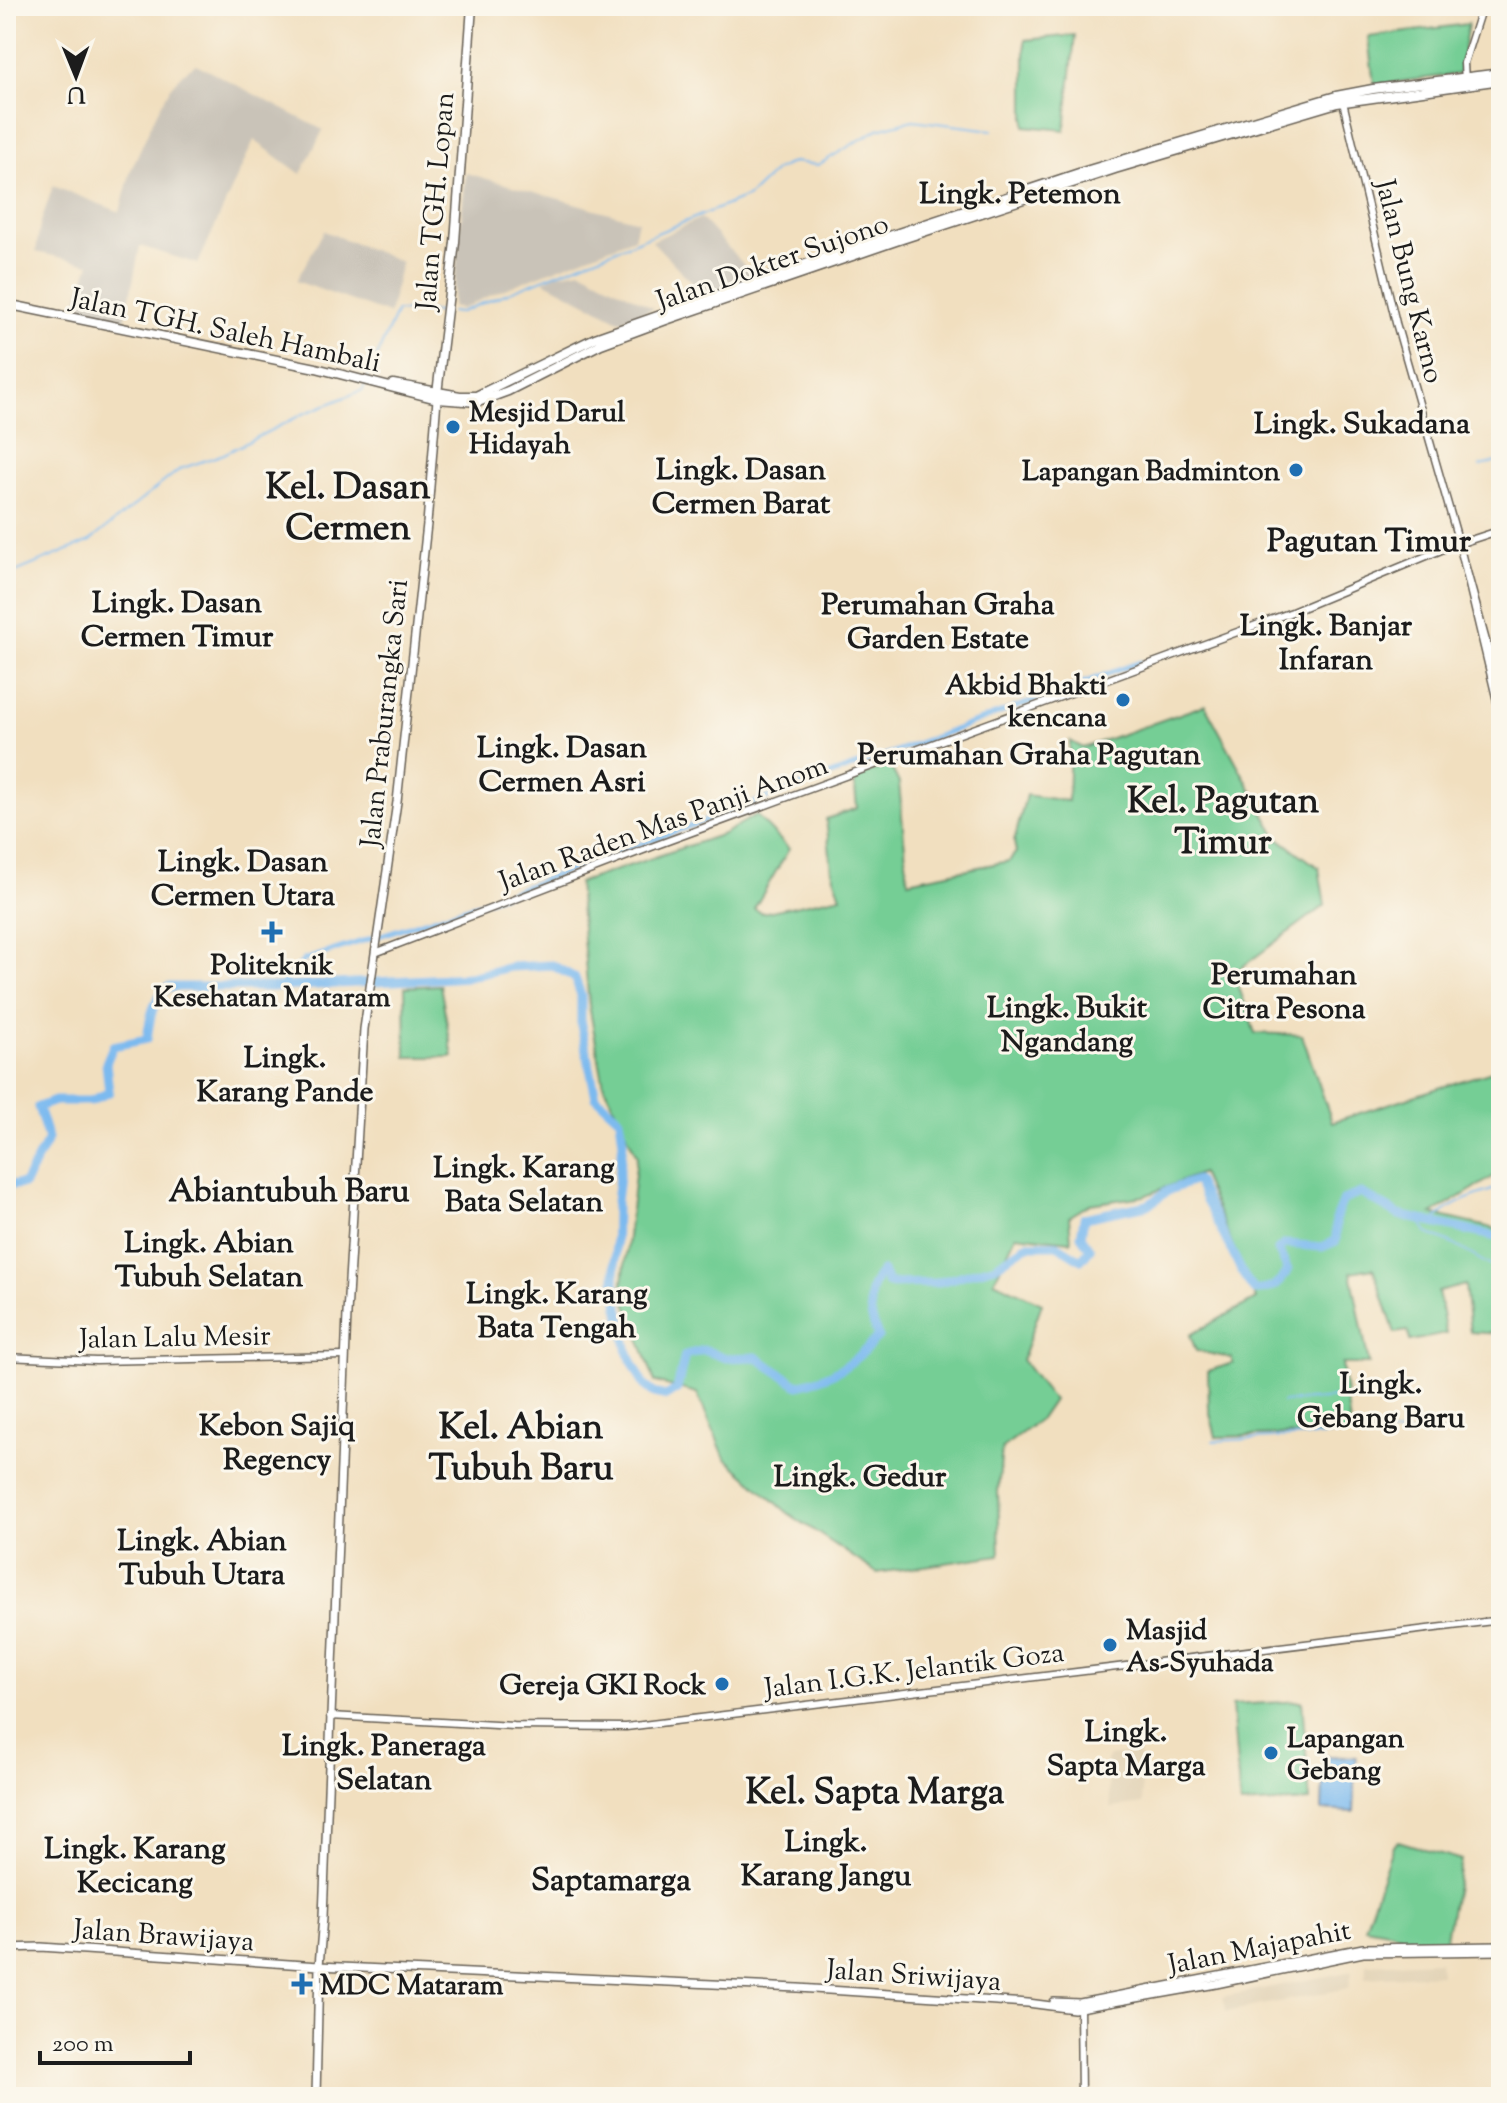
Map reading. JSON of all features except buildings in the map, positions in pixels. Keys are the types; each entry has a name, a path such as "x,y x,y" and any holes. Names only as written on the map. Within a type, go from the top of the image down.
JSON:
{"highway":[{"name":"Jalan TGH. Lopan","path":"437,396 460,179 472,6"},
{"path":"1465,81 1501,73"},
{"name":"Jalan Dokter Sujono","path":"437,396 470,403 489,399 601,344 809,266 1024,196 1343,99 1465,81 1501,80"},
{"name":"Jalan TGH. Saleh Hambali","path":"6,304 437,396"}],"main road":[{"name":"Jalan Praburangka Sari","path":"316,2097 345,1356 358,1118 370,983 397,802 434,452 437,396"},
{"name":"Jalan Brawijaya","path":"6,1948 52,1948 319,1966"},
{"name":"Jalan Majapahit","path":"1028,2003 1081,2006 1284,1967 1363,1948 1501,1948"},
{"name":"Jalan Sriwijaya","path":"319,1966 798,1988 1028,2003"}],"street":[{"path":"1465,81 1464,63 1482,6"},
{"name":"Jalan Bung Karno","path":"1343,99 1396,323 1459,543 1463,571 1501,718"},
{"name":"Jalan Raden Mas Panji Anom","path":"375,953 684,835 1292,612 1459,543 1501,530"},
{"name":"Jalan Bung Karno","path":"1463,562 1468,570 1500,692"},
{"name":"Jalan Lalu Mesir","path":"6,1357 96,1361 345,1356"},
{"name":"Jalan I.G.K. Jelantik Goza","path":"330,1716 514,1726 626,1727 1501,1620"},
{"path":"1081,2006 1081,2097"}],"shaded area":[{"path":"196,64 323,130 301,174 254,140 198,264 140,246 125,321 72,313 90,264 36,252 40,225 53,186 120,212 131,170 156,114 170,88"},
{"path":"466,173 638,221 634,238 461,309 452,307"},
{"path":"701,218 754,276 704,295 652,241"},
{"path":"324,231 401,262 389,314 296,281"},
{"path":"581,270 654,308 621,321 544,281 557,274"},
{"path":"1139,1752 1143,1804 1111,1808 1106,1761 1109,1756"},
{"path":"1439,1961 1440,1974 1365,1978 1367,1964"},
{"path":"1352,1971 1349,1988 1226,2012 1222,1997"}],"green space":[{"path":"1468,24 1459,74 1374,85 1368,37"},
{"path":"1075,35 1065,130 1025,126 1025,40"},
{"path":"1205,705 1277,837 1319,868 1325,905 1234,973 1255,1033 1302,1035 1332,1122 1501,1068 1501,1172 1432,1214 1501,1230 1501,1334 1470,1332 1465,1285 1438,1292 1446,1334 1410,1341 1408,1331 1395,1333 1373,1268 1351,1272 1369,1364 1342,1364 1351,1433 1216,1437 1209,1409 1208,1371 1233,1363 1231,1358 1196,1351 1190,1335 1256,1299 1201,1173 1144,1196 1090,1204 1069,1217 1071,1241 1016,1235 994,1281 1042,1303 1022,1360 1053,1400 1040,1419 1002,1448 998,1492 1000,1555 877,1573 788,1513 725,1458 697,1393 655,1382 622,1291 637,1156 604,1086 589,1005 578,883 723,834 756,815 789,849 754,909 762,913 841,896 832,871 826,819 857,808 854,778 890,765 899,783 908,881 1009,861 1016,852 1014,842 1026,795 1068,801 1070,741 1083,748"},
{"path":"440,985 453,1057 406,1057 405,987"},
{"name":"Lapangan Gebang","path":"1302,1701 1310,1801 1240,1805 1232,1705"},
{"path":"1398,1841 1461,1860 1445,1943 1411,1942 1393,1932 1365,1927 1393,1845"}],"water":[{"path":"1324,1756 1356,1757 1354,1812 1322,1810"}],"waterway":[{"path":"451,312 458,313 749,196 776,170 793,162 818,165 878,129 913,120 993,130"},
{"path":"367,378 397,311 445,312"},
{"path":"6,573 13,573 90,541 180,469 224,454 303,414 363,390 365,384"},
{"path":"1480,466 1497,462"},
{"path":"279,987 304,960 474,905 1140,662"},
{"path":"6,1182 24,1184 48,1139 38,1107 55,1101 91,1101 109,1092 106,1063 113,1046 147,1039 155,1004 168,987 279,987 469,977 510,967 552,965 575,978 581,995 581,1025 596,1097 620,1119 623,1142 616,1202 615,1286 628,1353 644,1385 654,1393 666,1396 677,1389 685,1355 704,1350 726,1358 756,1357 798,1385 822,1378 851,1362 878,1337 872,1320 870,1295 882,1271 888,1284 936,1283 995,1266 1028,1245 1057,1245 1081,1260 1090,1249 1081,1236 1084,1218 1148,1205 1169,1190 1196,1180 1254,1290 1274,1286 1285,1275 1288,1270 1278,1250 1285,1244 1322,1247 1336,1241 1336,1217 1343,1200 1361,1193 1399,1215 1501,1238"},
{"path":"1434,1222 1456,1204 1501,1187"},
{"path":"1420,1221 1427,1233 1455,1245 1501,1272"},
{"path":"1282,1402 1351,1397 1368,1392"},
{"path":"1213,1441 1449,1433"}],"place":[{"name":"Mesjid Darul Hidayah","path":"453,427"},
{"name":"Lapangan Badminton","path":"1296,470"},
{"name":"Akbid Bhakti kencana","path":"1123,700"},
{"name":"Politeknik Kesehatan Mataram","path":"272,932"},
{"name":"Masjid As-Syuhada","path":"1110,1645"},
{"name":"Gereja GKI Rock","path":"722,1684"},
{"name":"Lapangan Gebang","path":"1271,1753"},
{"name":"MDC Mataram","path":"302,1984"}],"district":[{"name":"Lingk. Petemon","path":"1020,193"},
{"name":"Lingk. Sukadana","path":"1362,423"},
{"name":"Lingk. Dasan Cermen Barat","path":"741,486"},
{"name":"Kel. Dasan Cermen","path":"348,506"},
{"name":"Pagutan Timur","path":"1369,540"},
{"name":"Lingk. Dasan Cermen Timur","path":"177,619"},
{"name":"Perumahan Graha Garden Estate","path":"938,621"},
{"name":"Lingk. Banjar Infaran","path":"1326,642"},
{"name":"Perumahan Graha Pagutan","path":"1029,754"},
{"name":"Lingk. Dasan Cermen Asri","path":"562,764"},
{"name":"Kel. Pagutan Timur","path":"1223,820"},
{"name":"Lingk. Dasan Cermen Utara","path":"243,878"},
{"name":"Perumahan Citra Pesona","path":"1284,991"},
{"name":"Lingk. Bukit Ngandang","path":"1067,1024"},
{"name":"Lingk. Karang Pande","path":"285,1074"},
{"name":"Lingk. Karang Bata Selatan","path":"524,1184"},
{"name":"Abiantubuh Baru","path":"289,1190"},
{"name":"Lingk. Abian Tubuh Selatan","path":"209,1259"},
{"name":"Lingk. Karang Bata Tengah","path":"557,1310"},
{"name":"Lingk. Gebang Baru","path":"1381,1400"},
{"name":"Kebon Sajiq Regency","path":"277,1442"},
{"name":"Kel. Abian Tubuh Baru","path":"521,1446"},
{"name":"Lingk. Gedur","path":"860,1476"},
{"name":"Lingk. Abian Tubuh Utara","path":"202,1557"},
{"name":"Lingk. Sapta Marga","path":"1126,1748"},
{"name":"Lingk. Paneraga Selatan","path":"384,1762"},
{"name":"Kel. Sapta Marga","path":"875,1790"},
{"name":"Lingk. Karang Jangu","path":"826,1858"},
{"name":"Lingk. Karang Kecicang","path":"135,1865"},
{"name":"Saptamarga","path":"611,1879"}]}
